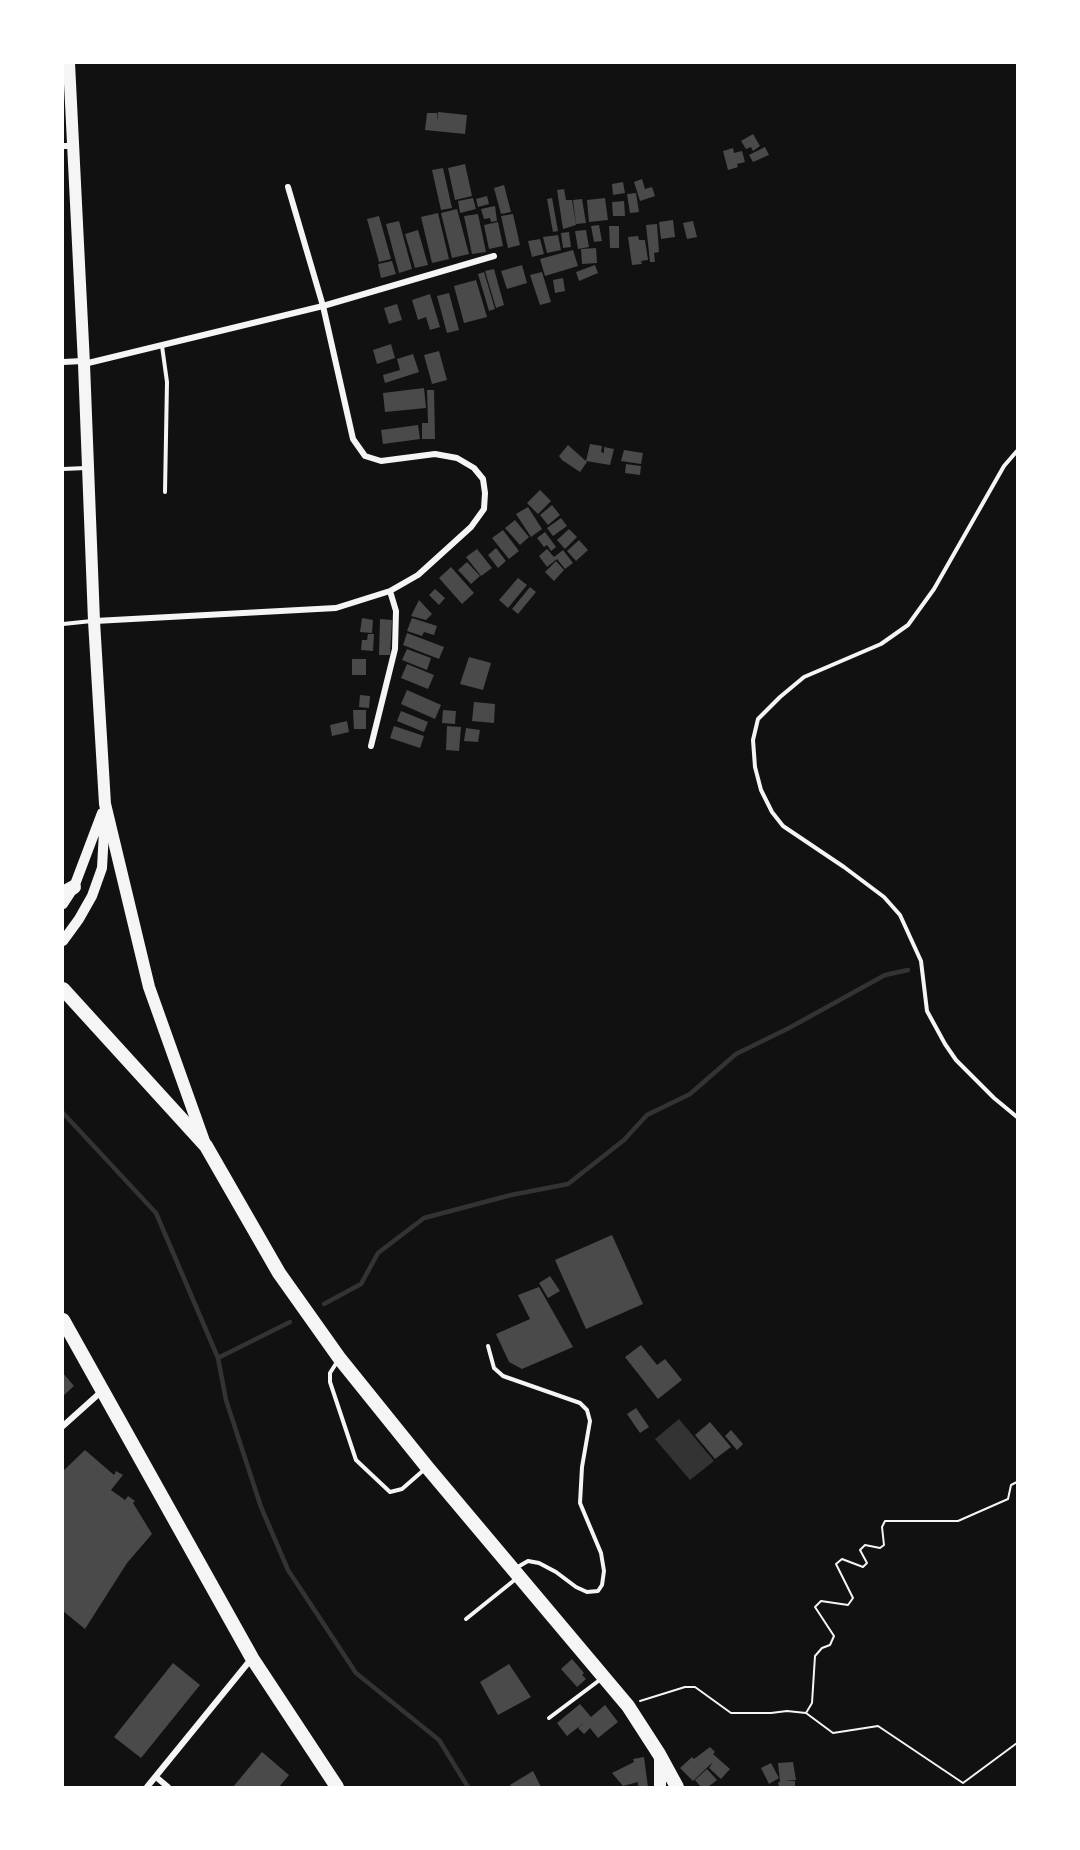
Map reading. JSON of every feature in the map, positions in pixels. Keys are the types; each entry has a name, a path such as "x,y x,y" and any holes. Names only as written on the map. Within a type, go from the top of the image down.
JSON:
{"highway":[{"path":"63,989 206,1146 279,1273 339,1359 628,1706 660,1754 677,1787"},
{"path":"63,1320 252,1658 337,1787"}],"main road":[{"path":"69,63 68,146 84,362 94,621 105,804 149,987 206,1146"},
{"path":"660,1754 660,1787"}],"street":[{"path":"94,621 336,608 390,591 418,575 471,527 484,509 483,479 474,468 457,458 435,454 381,461 365,456 353,440 323,306 288,187"},
{"path":"63,362 84,362 323,306 494,256"},
{"path":"371,746 395,649 396,611 390,591"},
{"path":"63,904 105,804"},
{"path":"63,940 79,919 92,896 102,868 105,804"},
{"path":"63,1426 102,1390"},
{"path":"147,1787 252,1658"},
{"path":"669,1770 684,1787"},
{"path":"156,1777 168,1787"}],"lane":[{"path":"162,345 167,382 165,492"},
{"path":"1017,451 1004,466 934,589 908,625 881,644 804,677 758,719 753,740 760,790 772,812 783,826 884,897 900,915 921,961 927,1011 945,1044 956,1060 994,1098 1017,1117"},
{"path":"63,470 88,468"},
{"path":"63,624 94,621"},
{"path":"466,1619 528,1561 539,1563 587,1592 598,1591 602,1585 604,1571 601,1553 580,1503 582,1467 590,1421 587,1410 580,1403 503,1376 494,1368 488,1346"},
{"path":"339,1359 330,1373 330,1382 356,1460 390,1492 402,1489 427,1467"},
{"path":"549,1718 603,1677"}],"path":[{"path":"806,1713 812,1703 815,1656 822,1648 830,1645 834,1636 815,1607 821,1601 849,1605 853,1598 836,1564 842,1559 862,1566 867,1563 860,1550 865,1545 880,1548 884,1545 882,1527 885,1521 958,1521 1008,1499 1011,1485 1017,1482"},
{"path":"628,1706 685,1687 695,1687 731,1713 787,1711 806,1713 833,1733 878,1726 963,1784 1017,1743"}],"shaded area":[{"path":"679,1419 714,1461 690,1480 655,1439"}],"building":[{"path":"438,112 467,115 465,134 425,130 427,113 437,113 437,121"},
{"path":"753,134 760,146 753,151 751,147 746,149 741,141"},
{"path":"765,147 769,155 753,162 749,155"},
{"path":"733,148 734,153 742,151 745,162 728,170 723,151"},
{"path":"465,164 472,196 455,200 448,168"},
{"path":"443,168 452,208 441,210 432,170"},
{"path":"642,179 645,189 652,187 655,196 640,201 634,182"},
{"path":"623,182 625,193 613,195 612,184"},
{"path":"504,185 511,212 501,214 494,188"},
{"path":"564,189 566,200 572,200 576,225 563,229 557,190"},
{"path":"636,193 639,212 630,213 627,194"},
{"path":"487,196 489,204 478,207 476,199"},
{"path":"473,198 476,209 460,213 458,201"},
{"path":"552,198 558,231 553,232 547,199"},
{"path":"605,198 608,220 589,222 587,200"},
{"path":"582,199 586,223 576,224 573,200"},
{"path":"624,201 625,216 613,216 612,202"},
{"path":"495,206 497,221 491,222 490,218 484,219 481,209"},
{"path":"457,209 469,254 452,258 441,213"},
{"path":"438,213 449,259 432,263 421,217"},
{"path":"478,214 486,252 472,254 464,216"},
{"path":"513,214 520,245 508,248 501,216"},
{"path":"379,216 391,259 379,262 367,219"},
{"path":"673,220 675,237 661,239 659,222"},
{"path":"399,221 412,269 399,273 386,224"},
{"path":"693,221 697,237 687,239 683,223"},
{"path":"498,222 503,246 489,249 484,225"},
{"path":"657,224 659,252 654,253 655,262 650,262 646,225"},
{"path":"599,225 602,241 594,242 591,226"},
{"path":"609,226 619,226 619,248 610,248"},
{"path":"418,230 428,265 415,268 405,234"},
{"path":"586,230 589,247 578,249 575,231"},
{"path":"569,232 571,247 563,248 561,233"},
{"path":"558,235 561,250 547,253 543,237"},
{"path":"638,236 639,240 645,240 648,260 641,261 642,264 632,265 628,237"},
{"path":"540,239 544,254 532,257 528,241"},
{"path":"596,248 597,263 582,264 581,249"},
{"path":"573,250 578,266 545,276 540,259"},
{"path":"392,261 396,274 381,278 378,264"},
{"path":"522,265 527,283 507,289 501,271"},
{"path":"595,265 598,273 579,281 576,272"},
{"path":"494,269 504,305 496,308 485,271"},
{"path":"484,272 495,309 489,311 478,274"},
{"path":"542,272 551,302 540,305 530,275"},
{"path":"563,278 565,291 555,293 553,280"},
{"path":"476,280 487,317 464,323 454,286"},
{"path":"449,293 459,330 447,333 437,296"},
{"path":"430,294 440,327 430,330 426,317 418,320 412,300"},
{"path":"397,304 402,320 389,324 384,308"},
{"path":"391,344 395,358 377,364 373,350"},
{"path":"439,351 447,380 432,384 424,355"},
{"path":"413,354 419,372 385,383 383,375 400,370 397,359"},
{"path":"424,388 426,408 385,412 383,393"},
{"path":"427,390 434,390 435,439 422,439 422,423 428,423"},
{"path":"418,425 420,439 383,444 381,430"},
{"path":"590,444 602,446 601,452 604,453 604,447 614,449 610,465 586,461"},
{"path":"568,445 587,462 580,472 559,456"},
{"path":"624,450 643,453 641,464 621,461"},
{"path":"626,464 641,466 640,475 625,473"},
{"path":"540,490 551,501 538,514 527,503"},
{"path":"552,505 560,515 548,525 540,515"},
{"path":"528,507 542,529 531,537 516,514"},
{"path":"561,518 567,526 553,536 547,528"},
{"path":"515,520 529,537 520,545 505,528"},
{"path":"569,529 577,537 565,549 557,540"},
{"path":"503,530 519,551 509,559 492,538"},
{"path":"545,532 556,547 551,551 547,545 544,547 537,538"},
{"path":"579,540 588,550 576,561 567,551"},
{"path":"496,548 506,561 498,568 488,555"},
{"path":"477,549 492,568 481,576 466,557"},
{"path":"547,549 554,557 563,550 573,563 565,569 557,559 547,567 539,556"},
{"path":"556,561 564,570 554,581 545,572"},
{"path":"467,562 480,576 471,584 458,570"},
{"path":"451,567 474,593 462,604 439,578"},
{"path":"518,578 527,585 508,608 499,600"},
{"path":"530,587 536,592 518,614 512,609"},
{"path":"435,589 445,598 439,605 429,595"},
{"path":"419,600 432,614 426,620 411,616"},
{"path":"362,618 373,620 372,633 360,632"},
{"path":"412,618 437,626 434,635 424,632 422,636 407,631"},
{"path":"380,619 392,620 390,655 379,655"},
{"path":"407,633 444,647 439,659 403,645"},
{"path":"368,634 374,634 373,651 361,650 362,640 367,640"},
{"path":"407,649 431,658 427,670 402,660"},
{"path":"469,657 491,663 483,690 460,684"},
{"path":"352,659 366,659 366,675 352,675"},
{"path":"407,664 434,675 428,689 401,678"},
{"path":"407,690 441,705 435,719 401,704"},
{"path":"360,695 370,696 369,708 359,707"},
{"path":"474,702 495,704 494,723 472,721"},
{"path":"353,710 366,710 366,729 354,729"},
{"path":"443,710 456,711 455,724 442,723"},
{"path":"401,711 428,722 424,732 397,721"},
{"path":"347,721 349,732 332,736 330,725"},
{"path":"394,726 424,736 420,748 390,738"},
{"path":"447,726 461,727 459,751 446,750"},
{"path":"466,728 480,730 478,742 464,741"},
{"path":"612,1235 643,1304 586,1329 555,1260"},
{"path":"550,1276 560,1291 548,1298 539,1283"},
{"path":"539,1287 573,1347 522,1369 509,1362 496,1334 530,1319 518,1295"},
{"path":"641,1345 657,1365 665,1359 682,1380 658,1399 625,1357"},
{"path":"63,1373 74,1386 63,1396"},
{"path":"636,1408 649,1427 640,1433 627,1414"},
{"path":"710,1422 731,1447 715,1459 695,1435"},
{"path":"731,1430 743,1444 737,1450 725,1436"},
{"path":"85,1450 114,1475 116,1471 123,1475 111,1490 125,1500 128,1496 135,1501 133,1503 152,1534 127,1563 85,1629 63,1611 63,1471"},
{"path":"572,1659 584,1673 582,1675 586,1679 577,1687 561,1669"},
{"path":"173,1663 200,1685 141,1758 114,1737"},
{"path":"509,1664 531,1697 498,1715 480,1682"},
{"path":"580,1704 591,1717 605,1705 618,1722 598,1738 590,1728 584,1734 578,1728 585,1722 567,1736 557,1723"},
{"path":"710,1747 715,1752 713,1754 730,1769 721,1779 709,1768 713,1762 693,1781 680,1768 692,1757 694,1759"},
{"path":"262,1752 289,1775 279,1787 233,1787"},
{"path":"644,1757 648,1787 638,1787 638,1782 623,1786 612,1773 634,1762 633,1759"},
{"path":"793,1762 796,1780 784,1781 795,1781 795,1787 779,1787 778,1763"},
{"path":"771,1763 779,1778 769,1784 761,1768"},
{"path":"707,1769 717,1780 708,1787 701,1787 695,1780"},
{"path":"533,1771 541,1787 511,1787 510,1785"}],"waterway":[{"path":"324,1304 361,1284 378,1253 424,1218 511,1195 568,1184 624,1140 647,1115 690,1094 736,1054 789,1028 885,975 908,970"},
{"path":"63,1113 156,1213 218,1358 226,1400 261,1507 288,1570 356,1673 439,1740 468,1787"},
{"path":"218,1358 290,1322"}]}
